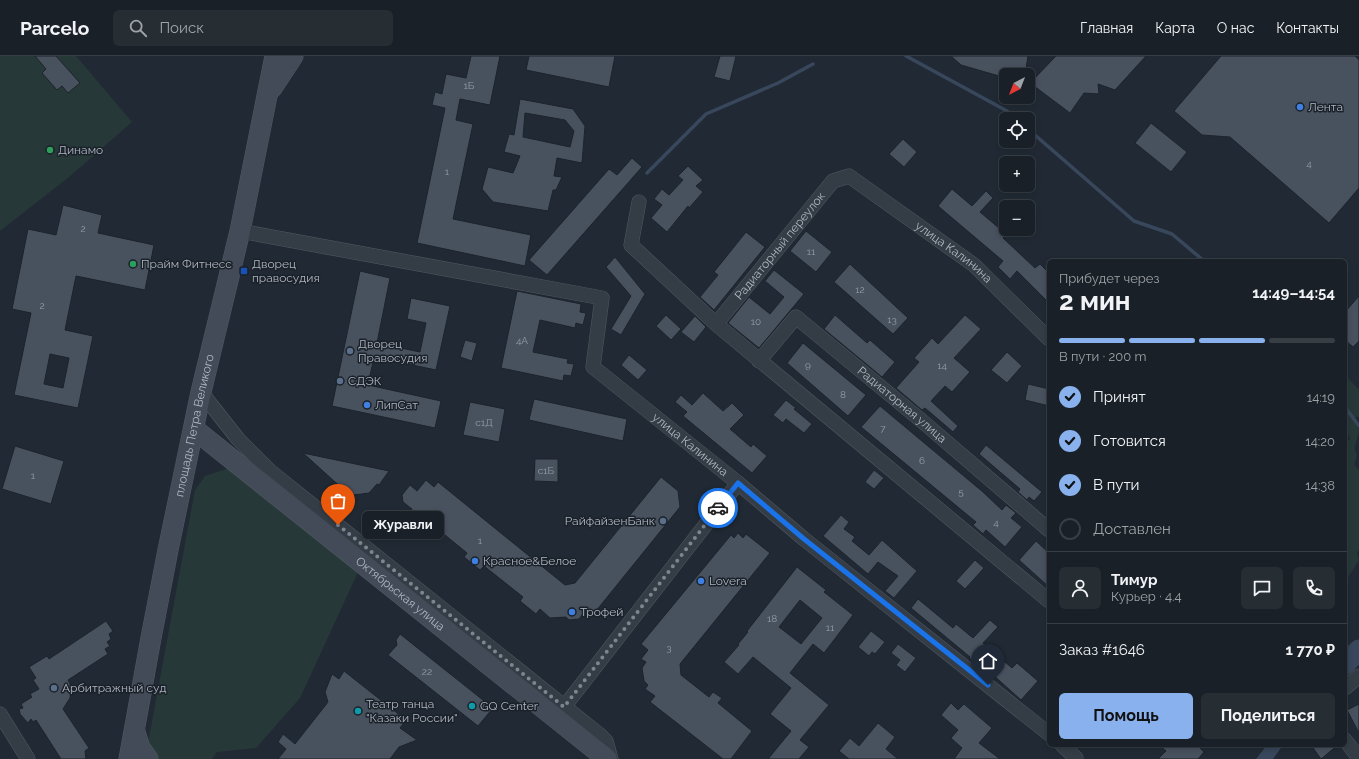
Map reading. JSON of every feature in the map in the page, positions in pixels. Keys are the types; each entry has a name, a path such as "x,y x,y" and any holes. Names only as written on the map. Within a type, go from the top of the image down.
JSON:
{"main road":[{"path":"262,56 268,94"},
{"name":"площадь Петра Великого","path":"129,759 152,630 201,392 240,230 275,56"},
{"name":"площадь Петра Великого","path":"268,94 283,56"},
{"path":"268,94 293,56"},
{"name":"Октябрьская улица","path":"194,429 266,477 607,759"},
{"path":"135,732 140,748 148,759"}],"street":[{"name":"улица Калинина","path":"849,176 974,265 1047,337"},
{"name":"Радиаторный переулок","path":"716,324 833,181 849,176"},
{"path":"640,202 631,245 716,324 759,361 1047,599"},
{"name":"улица Калинина","path":"240,230 602,298 593,367 738,483 804,539 1047,732"},
{"name":"Радиаторная улица","path":"759,361 796,317 922,421 1047,528"},
{"path":"201,392 266,477 606,741 611,759"},
{"path":"564,707 738,483"},
{"path":"1347,686 1359,676"},
{"path":"0,714 28,759"},
{"path":"1347,743 1359,758"},
{"path":"1064,747 1076,758"}],"shaded area":[{"name":"Динамо","path":"0,56 76,56 132,122 69,177 0,231"},
{"path":"1347,377 1359,390 1359,417 1356,417 1353,421 1359,430 1355,446 1355,452 1357,455 1354,465 1359,470 1359,550 1357,553 1359,560 1347,579 1347,441 1350,439 1347,432"},
{"path":"232,467 359,570 300,698 256,748 217,752 212,759 157,759 148,743 195,490 205,476"}],"water":[{"path":"1265,747 1282,747 1273,759 1256,759"}],"building":[{"path":"35,56 56,56 80,83 68,93 62,86 57,90 42,73 46,69"},
{"path":"471,56 500,56 490,105 460,99 456,120 473,124 453,219 531,235 525,266 417,243 445,108 432,105 435,92 442,94 446,74 466,78"},
{"path":"529,56 615,56 609,87 526,70"},
{"path":"720,56 736,56 730,81 714,77"},
{"path":"951,56 1028,56 1026,68 999,68 999,76 961,65"},
{"path":"1056,56 1146,56 1115,90 1098,84 1099,94 1084,93 1070,113 1035,87 1035,78"},
{"path":"1221,56 1355,56 1359,60 1359,188 1329,223 1230,137 1202,135 1174,111"},
{"path":"520,99 573,109 585,126 582,163 557,158 554,176 562,177 556,190 553,190 548,211 493,202 482,189 488,167 513,173 520,156 504,152 509,134 514,135","holes":["525,113 565,120 574,131 570,147 523,137"]},
{"path":"1151,123 1187,152 1171,172 1135,143"},
{"path":"903,139 917,152 904,167 889,154"},
{"path":"632,158 642,167 547,275 529,260 609,169 617,175"},
{"path":"688,166 703,180 696,186 703,192 689,208 688,206 667,232 651,218 662,205 654,199 662,189 669,195 683,180 678,176"},
{"path":"952,189 972,206 986,191 993,198 980,212 999,228 999,236 1004,236 1003,238 1035,268 1040,264 1047,271 1047,301 1017,271 1010,279 998,267 1003,261 938,206"},
{"path":"63,205 102,215 98,233 154,245 145,290 76,276 65,330 93,336 78,408 14,395 31,313 12,309 28,229 56,235","holes":["50,354 69,358 63,388 44,384"]},
{"path":"806,231 832,252 816,272 790,251"},
{"path":"746,232 765,247 714,310 700,297 718,275 714,272"},
{"path":"615,257 645,294 621,335 611,329 631,296 606,267"},
{"path":"850,264 908,318 893,334 834,282"},
{"path":"774,270 804,294 759,348 728,323 749,297 770,314 784,297 765,281"},
{"path":"360,271 390,278 377,343 420,352 426,323 407,319 411,298 450,306 436,370 374,357 368,385 441,401 435,428 332,406"},
{"path":"517,291 581,304 580,312 586,313 583,325 576,323 575,328 540,320 533,352 568,359 567,363 574,364 571,376 564,375 563,381 501,368"},
{"path":"1359,296 1359,341 1353,347 1347,342 1347,310"},
{"path":"666,315 681,329 671,340 656,326"},
{"path":"835,315 867,343 870,340 895,362 882,377 824,329"},
{"path":"965,315 981,329 954,358 970,372 952,392 945,386 931,401 958,426 953,432 925,408 922,410 896,388 919,362 914,358 932,338 938,344"},
{"path":"695,316 706,327 694,342 681,332"},
{"path":"465,340 477,343 472,361 460,357"},
{"path":"803,343 866,395 848,416 787,363"},
{"path":"1007,352 1022,366 1007,383 991,370"},
{"path":"629,355 647,370 638,380 621,365"},
{"path":"1028,384 1047,389 1047,406 1025,400"},
{"path":"703,393 723,411 732,403 744,415 730,429 751,447 753,444 767,456 752,473 683,416 687,412 675,402 681,395 692,405"},
{"path":"534,399 627,419 623,441 529,420"},
{"path":"786,400 812,424 804,433 786,419 783,423 773,415"},
{"path":"470,402 505,409 499,442 463,435"},
{"path":"880,406 983,492 1002,510 1006,505 1016,513 1011,518 1022,527 1005,547 986,530 983,534 973,525 976,522 861,427"},
{"path":"986,445 1042,492 1034,501 1029,497 1027,500 1018,492 1020,489 979,454"},
{"path":"15,446 64,461 51,504 2,489"},
{"path":"303,453 389,471 379,485 377,484 369,493 354,495 347,488 345,491"},
{"path":"535,459 558,459 558,482 534,481"},
{"path":"874,470 884,478 874,489 865,482"},
{"path":"661,477 678,491 680,507 596,611 585,611 579,619 569,620 566,617 550,618 540,609 536,614 520,601 523,597 484,566 480,570 464,557 467,553 429,522 425,526 409,513 412,509 403,502 402,495 410,485 417,491 426,480 434,487 438,482 565,585 575,583"},
{"path":"841,515 849,522 844,529 855,537 852,541 869,555 882,540 917,571 894,598 885,591 898,576 878,562 868,574 823,536"},
{"path":"738,533 743,538 746,534 770,553 680,664 681,675 709,697 713,692 722,698 718,703 752,731 731,759 723,759 650,702 655,696 645,689 648,685 644,681 642,668 646,662 641,659 648,650 641,644 731,535 734,538"},
{"path":"1036,541 1047,551 1047,585 1019,560"},
{"path":"975,560 984,568 965,589 956,581"},
{"path":"797,567 826,590 824,592 853,615 824,653 813,644 790,673 829,705 800,740 809,747 799,759 768,759 791,731 770,714 791,688 753,657 738,674 724,662 739,645 738,644 748,632 747,631","holes":["800,600 822,618 801,644 779,627"]},
{"path":"918,599 953,628 956,624 973,638 990,620 998,627 983,643 1012,668 1017,663 1038,681 1021,700 992,674 990,676 969,658 970,657 911,608"},
{"name":"Арбитражный суд","path":"106,621 113,631 109,634 111,639 107,642 110,646 105,649 108,654 68,680 71,686 70,698 63,709 89,748 85,751 86,759 61,759 36,720 33,722 31,719 28,723 20,714 19,709 23,708 21,704 32,697 30,694 39,689 33,680 36,678 29,667 47,656 49,659"},
{"path":"871,631 885,642 875,654 872,652 869,656 858,647"},
{"path":"400,634 493,708 478,726 388,655 397,645 396,640"},
{"path":"898,644 916,658 905,672 896,665 900,660 891,653"},
{"name":"Театр танца \"Казаки России\"","path":"344,671 406,720 400,728 417,740 399,747 390,759 278,759 286,749 278,742 283,734 295,744 328,702 325,692 332,674 339,679"},
{"path":"951,703 958,710 964,704 992,728 979,743 1000,759 954,759 962,748 951,738 958,730 941,715"},
{"path":"1359,704 1359,733 1347,710"},
{"path":"878,723 895,737 886,749 898,759 849,759 839,751 850,738 859,746"},
{"path":"1161,747 1199,747 1204,752 1198,759 1158,759 1166,751"},
{"path":"1312,747 1336,747 1321,759"}],"waterway":[{"path":"906,56 1008,112"},
{"path":"647,173 706,114 778,83 813,64"},
{"path":"1035,135 1134,221 1172,234 1202,259"},
{"path":"1347,410 1359,426"},
{"path":"1347,662 1359,650"}],"way so far":[{"path":"338,525 564,707 718,508"}],"place":[{"name":"Лента","path":"1300,107"},
{"name":"Динамо","path":"50,150"},
{"name":"Прайм Фитнесс","path":"133,264"},
{"name":"Дворец правосудия","path":"244,271"},
{"name":"Дворец Правосудия","path":"350,351"},
{"name":"СДЭК","path":"340,381"},
{"name":"ЛипСат","path":"367,405"},
{"name":"РайфайзенБанк","path":"663,521"},
{"name":"Журавли","path":"338,525"},
{"name":"Красное&Белое","path":"475,561"},
{"name":"Lovera","path":"701,581"},
{"name":"Трофей","path":"572,612"},
{"name":"Арбитражный суд","path":"54,688"},
{"name":"GQ Center","path":"472,706"},
{"name":"Театр танца \"Казаки России\"","path":"358,711"}],"route":[{"path":"718,508 738,483 804,539 988,685"}]}
